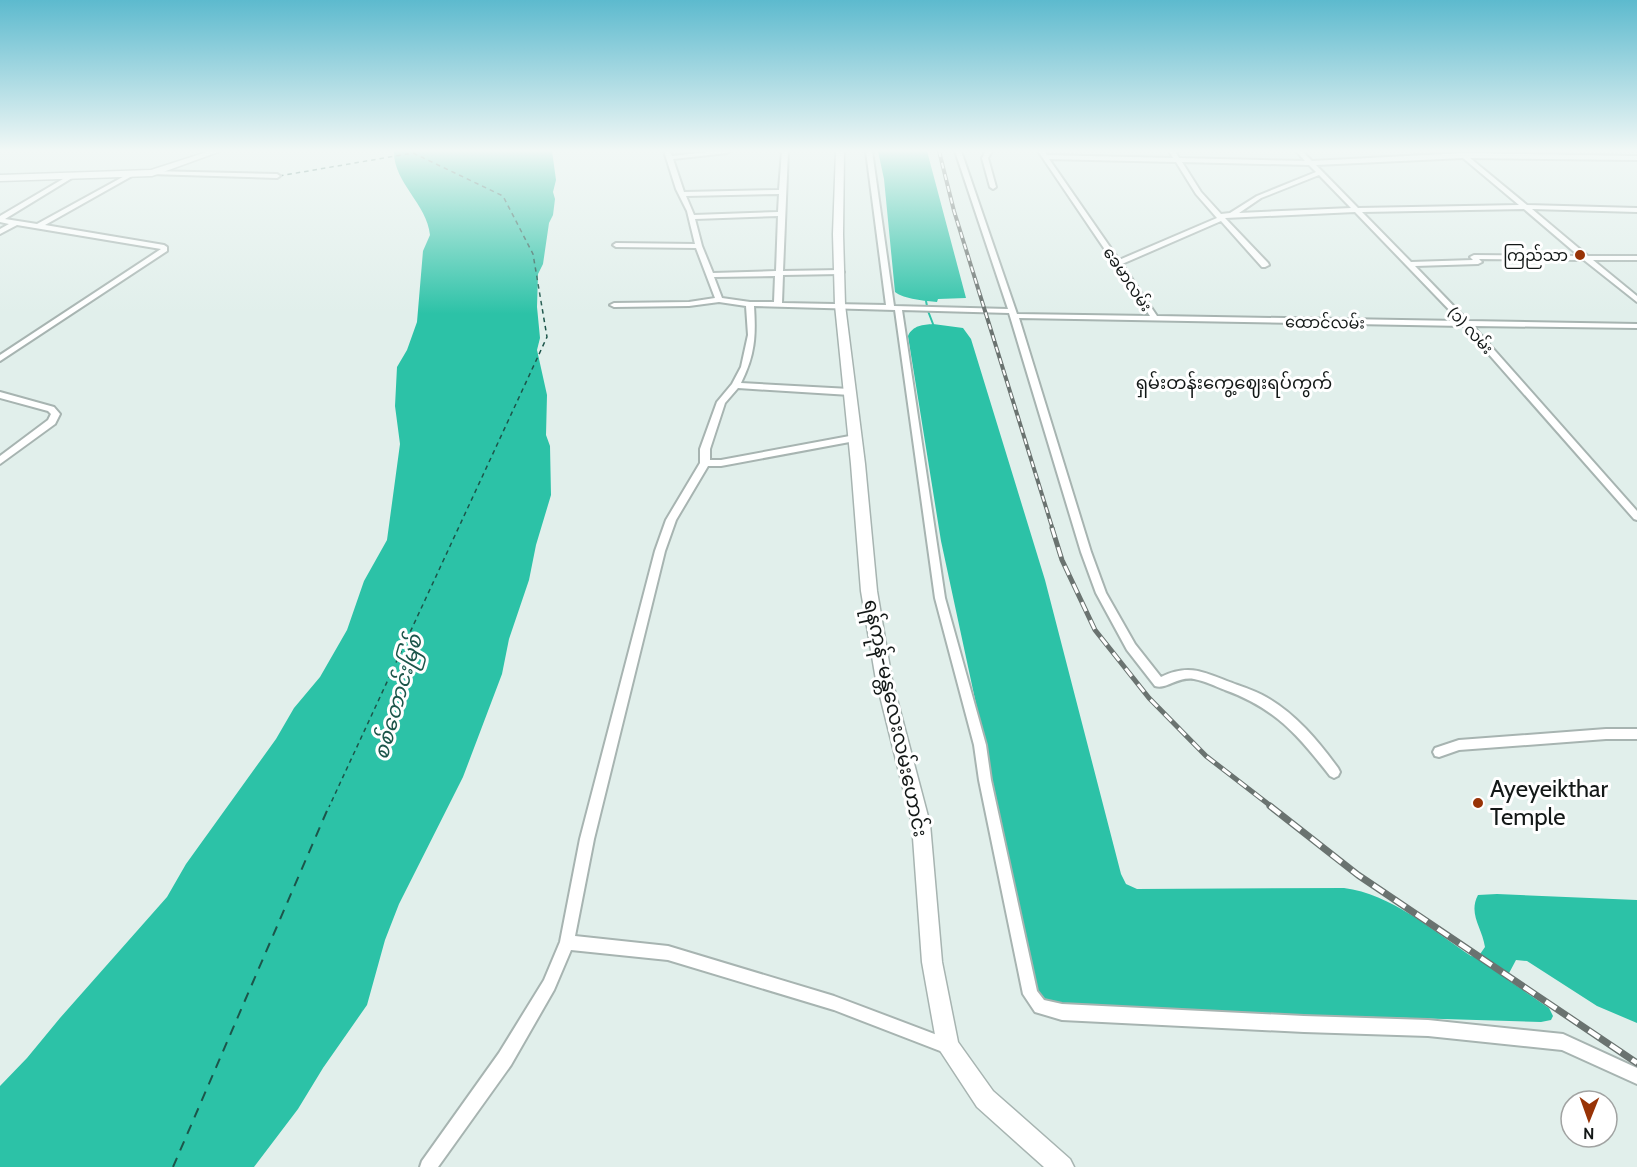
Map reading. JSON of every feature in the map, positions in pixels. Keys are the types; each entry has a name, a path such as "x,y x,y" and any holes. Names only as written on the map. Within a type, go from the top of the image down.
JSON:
{"highway":[{"name":"ရန်ကုန်-မန္တလေးလမ်းဟောင်း","path":"838,205 840,305 855,438 868,591 884,680 921,824 932,962 948,1046 985,1099 1062,1167"}],"street":[{"path":"0,220 24,205"},
{"path":"39,226 76,205"},
{"path":"686,205 719,300"},
{"path":"777,304 781,205"},
{"path":"878,205 940,598 980,745 987,790 1030,994 1040,1007 1073,1013 1428,1028 1563,1042 1637,1076"},
{"path":"976,205 1013,314 1086,552 1101,593 1131,647 1160,683 1173,675 1194,672 1251,694 1283,714 1302,731 1334,772"},
{"name":"ခေမာလမ်း","path":"1078,205 1155,318"},
{"path":"1208,205 1265,265"},
{"path":"1232,215 1246,205"},
{"name":"(၁) လမ်း","path":"1351,205 1467,324 1637,517"},
{"path":"1118,263 1219,218 1232,215 1526,207 1637,210"},
{"path":"1526,207 1637,300"},
{"path":"691,217 781,213"},
{"path":"0,220 164,247 165,250 0,359"},
{"path":"0,232 15,223"},
{"path":"616,245 699,246"},
{"path":"1408,264 1478,262 1474,257 1637,258"},
{"path":"709,275 840,272"},
{"name":"ထောင်လမ်း","path":"614,305 689,304 719,300 750,304 894,307 1013,314 1637,326"},
{"path":"428,1167 505,1059 549,985 567,942 587,839 660,551 670,520 705,463 705,449 721,402 736,385 745,366 752,335 750,304"},
{"path":"736,385 850,392"},
{"path":"0,395 51,409 56,414 52,422 0,461"},
{"path":"0,407 11,398"},
{"path":"705,463 721,463 855,438"},
{"path":"1439,752 1459,745 1606,734 1637,734"},
{"path":"567,942 668,953 834,1003 948,1046"}],"water":[{"name":"စစ်တောင်းမြစ်","path":"418,205 554,205 549,223 543,264 538,274 537,307 540,338 537,350 547,395 546,435 550,446 551,495 536,545 529,580 509,639 502,674 463,777 399,904 385,940 367,1005 323,1068 298,1109 254,1167 0,1167 0,1086 167,897 186,864 276,739 294,708 320,677 347,630 364,581 387,540 400,444 395,406 397,367 407,350 417,322 423,251 430,235"},
{"path":"887,205 941,205 966,298 938,299 937,302 909,298 895,292"},
{"path":"933,324 963,328 971,339 1045,580 1121,874 1126,884 1137,889 1344,888 1395,905 1471,956 1478,957 1485,947 1474,908 1478,895 1637,900 1637,1023 1597,1006 1527,961 1516,960 1507,977 1508,980 1549,1008 1553,1016 1551,1020 1541,1022 1050,1007 1034,991 1024,927 941,541 908,336 915,328"}],"waterway":[{"path":"926,301 927,306"},
{"path":"928,311 933,324"}],"ferry route":[{"path":"329,807 547,337 533,254 508,205"},
{"path":"173,1167 329,806"}],"railway":[{"path":"953,205 1053,530"},
{"path":"1052,528 1062,560 1095,630 1149,698 1206,756 1272,807"},
{"path":"1270,806 1358,875 1637,1063"}],"place":[{"name":"ကြည်သာ","path":"1580,255"},
{"name":"Ayeyeikthar Temple","path":"1478,803"}],"district":[{"name":"ရှမ်းတန်းကွေ့ဈေးရပ်ကွက်","path":"1234,383"}]}
